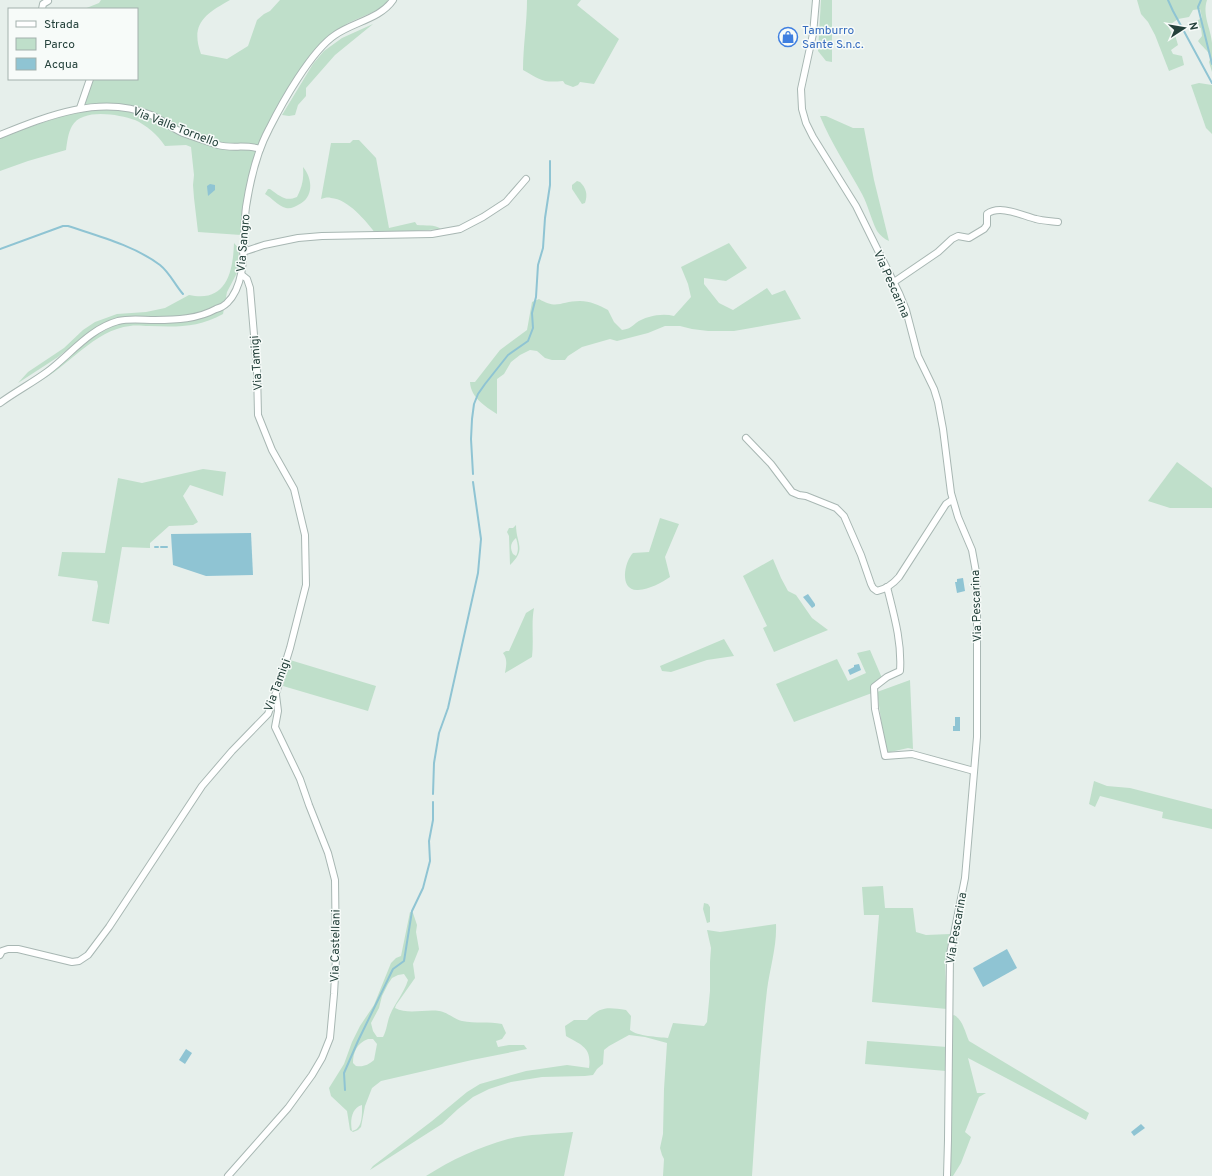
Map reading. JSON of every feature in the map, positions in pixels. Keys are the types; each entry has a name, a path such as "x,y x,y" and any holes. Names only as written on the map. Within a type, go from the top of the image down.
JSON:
{"street":[{"name":"Via Pescarina","path":"816,0 812,42 801,89 803,114 813,137 854,202 894,282 906,310 918,356 934,389 938,402 943,424 952,500 972,550 977,582 977,719 974,770 964,878 950,954 947,1176"},
{"path":"42,8 43,4 48,1"},
{"name":"Via Sangro","path":"0,403 48,372 86,338 102,328 118,321 135,319 182,319 211,312 226,305 233,297 242,275 246,208 252,175 268,130 286,98 309,63 326,42 335,34 380,12 391,2"},
{"path":"80,108 90,80"},
{"name":"Via Valle Tornello","path":"0,135 28,124 80,108 99,106 125,108 150,115 182,132 220,145 235,148 252,146 260,149"},
{"path":"243,252 264,244 298,238 322,236 432,234 460,229 483,217 506,202 526,179"},
{"path":"894,282 938,252 952,239 958,236 969,238 984,229 987,225 987,214 990,211 1008,211 1037,219 1058,222"},
{"name":"Via Tamigi","path":"0,955 2,951 8,949 18,949 72,962 79,961 88,955 156,857 192,799 217,767 268,714 276,693 306,585 304,535 294,489 272,450 258,415 257,370 250,288 247,279 242,275"},
{"path":"746,438 771,464 792,492 836,508 841,512 861,555 873,588 877,591 895,582 946,504 952,500"},
{"path":"887,587 898,633 901,661 900,671 887,677 874,687 875,709 885,756 912,754 974,770"},
{"name":"Via Castellani","path":"228,1176 288,1108 312,1075 322,1058 330,1038 336,958 335,880 328,853 300,779 275,727 278,711 276,693"}],"green space":[{"path":"101,0 230,0 207,15 199,27 197,35 201,54 227,59 248,46 257,20 270,11 280,0 388,0 380,9 348,23 329,36 308,59 273,115 258,145 243,145 244,149 257,150 243,212 241,235 198,232 191,147 186,145 165,146 155,134 139,122 128,118 101,114 84,117 77,120 72,126 66,150 0,171 0,137 83,109 93,80 138,80 138,8 86,8 99,3"},
{"path":"527,0 581,0 577,5 619,39 594,84 580,82 578,85 573,87 565,84 563,81 550,82 542,80 523,70"},
{"path":"821,0 832,0 832,62 826,61 818,51"},
{"path":"1137,0 1207,0 1206,17 1212,43 1212,72 1209,62 1211,57 1198,41 1202,36 1201,28 1196,26 1196,21 1202,18 1200,9 1193,10 1189,17 1178,19 1168,26 1171,32 1175,35 1178,45 1171,50 1173,54 1182,56 1184,65 1169,71 1155,35 1148,22 1141,14"},
{"path":"373,24 335,55 306,88 306,96 298,105 295,115 282,115 313,64 324,51 342,38"},
{"path":"1199,83 1212,85 1212,134 1206,128 1191,85"},
{"path":"820,116 826,116 853,128 864,128 874,180 889,241 882,237 877,231 864,198 834,146"},
{"path":"353,140 359,140 376,158 389,228 415,222 417,225 439,227 441,229 376,234 350,206 344,202 330,198 321,199 331,143 350,143"},
{"path":"303,167 309,177 310,188 307,198 303,202 292,208 286,208 280,206 265,194 268,189 270,189 286,199 297,197 302,183"},
{"path":"577,181 582,184 586,191 585,203 582,204 572,189 572,185"},
{"path":"234,243 239,249 238,271 227,292 223,314 205,322 187,326 130,326 117,329 105,334 93,342 60,368 37,383 96,335 119,323 134,321 134,316 118,319 87,334 58,357 18,383 28,372 64,348 83,330 95,322 117,314 146,312 165,308 189,295 202,296 212,294 219,290 229,275 232,265"},
{"path":"729,243 747,268 726,281 704,278 704,284 719,303 733,310 767,288 772,295 785,290 801,319 734,331 708,331 680,326 665,326 648,333 617,341 610,339 582,347 568,356 565,360 552,360 545,358 537,351 530,350 511,362 504,374 497,379 497,414 479,401 473,393 470,382 475,382 500,350 527,330 532,302 539,299 550,304 584,301 598,305 608,310 614,322 622,330 649,317 659,315 674,316 691,297 688,284 681,267"},
{"path":"1177,462 1212,488 1212,508 1170,508 1148,501"},
{"path":"203,469 226,472 223,496 190,485 183,496 198,522 193,525 169,526 150,543 150,548 122,547 109,624 92,621 98,586 97,581 58,576 62,552 105,553 118,478 142,483"},
{"path":"660,518 679,524 665,557 670,577 651,587 638,590 632,589 628,586 626,581 625,575 627,563 633,553 649,552"},
{"path":"516,525 519,550 518,555 510,565 509,536 507,532 509,528 513,528","holes":["516,538 518,545 516,556 511,550 511,546"]},
{"path":"773,559 788,591 796,595 812,618 828,630 774,652 763,628 767,626 743,576"},
{"path":"534,608 532,657 505,673 506,661 503,653 509,651 526,613"},
{"path":"724,639 734,656 707,660 671,672 662,671 660,666"},
{"path":"870,650 882,678 872,693 794,722 776,684 837,659 848,681 866,673 857,653"},
{"path":"290,660 376,686 368,711 283,686"},
{"path":"910,680 913,749 908,748 886,753 877,692"},
{"path":"1094,781 1107,786 1130,788 1212,809 1212,829 1162,818 1163,812 1100,796 1095,807 1089,804"},
{"path":"883,886 885,908 913,908 916,932 926,935 950,934 945,962 947,1009 872,1002 879,915 864,915 862,887"},
{"path":"704,903 708,904 710,907 710,922 707,923 703,909"},
{"path":"410,912 413,913 417,925 416,932 419,949 413,964 415,978 395,1008 405,1011 441,1011 462,1021 502,1024 506,1033 502,1039 496,1041 498,1047 524,1045 527,1049 381,1081 372,1088 365,1106 361,1127 353,1132 350,1130 347,1111 331,1096 329,1088 344,1064 360,1026 374,1005 391,963 396,958 401,956","holes":["404,974 408,980 406,985 390,1015 383,1037 377,1037 373,1031 371,1023 379,1008 382,996 392,978","373,1039 377,1044 374,1060 366,1065 356,1066 353,1063 356,1048 364,1041","362,1105 361,1121 356,1130 352,1131 352,1116 353,1112"]},
{"path":"776,924 762,1036 752,1176 663,1176 664,1159 660,1148 663,1134 667,1043 645,1037 629,1035 604,1050 603,1064 593,1075 542,1077 511,1082 489,1089 473,1097 442,1124 370,1170 373,1166 467,1092 480,1084 526,1071 567,1065 589,1068 589,1055 587,1051 581,1045 566,1036 565,1026 574,1020 587,1020 600,1010 614,1008 626,1010 631,1016 630,1030 642,1035 668,1038 673,1023 704,1026 707,1022 710,991 711,948 707,930 720,932"},
{"path":"954,1015 962,1023 969,1041 1089,1113 1086,1120 968,1058 977,1093 986,1093 979,1097 965,1132 971,1137 961,1163 953,1176 949,1176 952,1016"},
{"path":"867,1041 947,1047 946,1071 865,1064"},
{"path":"573,1132 564,1176 426,1176 466,1154 497,1142 524,1136"}],"water":[{"path":"210,184 215,185 215,190 208,196 207,186"},
{"path":"251,533 253,575 206,576 173,565 171,534"},
{"path":"963,578 965,591 957,593 955,582 957,582 957,579"},
{"path":"808,594 815,604 812,608 803,597"},
{"path":"859,664 861,670 850,675 848,670 854,667 854,665"},
{"path":"955,717 960,717 960,731 953,731 953,726 955,726"},
{"path":"1007,949 1017,968 983,987 973,968"},
{"path":"186,1049 192,1053 185,1064 179,1060"},
{"path":"1141,1124 1145,1128 1134,1136 1131,1132"}],"waterway":[{"path":"1168,0 1212,83"},
{"path":"1201,0 1198,7 1212,64"},
{"path":"473,474 471,439 472,419 474,404 478,394 508,355 528,341 533,328 532,313 536,297 538,265 543,248 545,218 550,185 550,161"},
{"path":"0,249 63,226 68,226 116,242 150,258 164,268 183,294"},
{"path":"433,794 434,763 439,733 448,708 478,573 481,539 473,482"},
{"path":"161,547 167,547"},
{"path":"345,1090 344,1073 358,1041 393,969 404,961 412,911 423,888 430,861 429,841 433,820 433,802"}],"place":[{"name":"Tamburro Sante S.n.c.","path":"788,37"}]}
